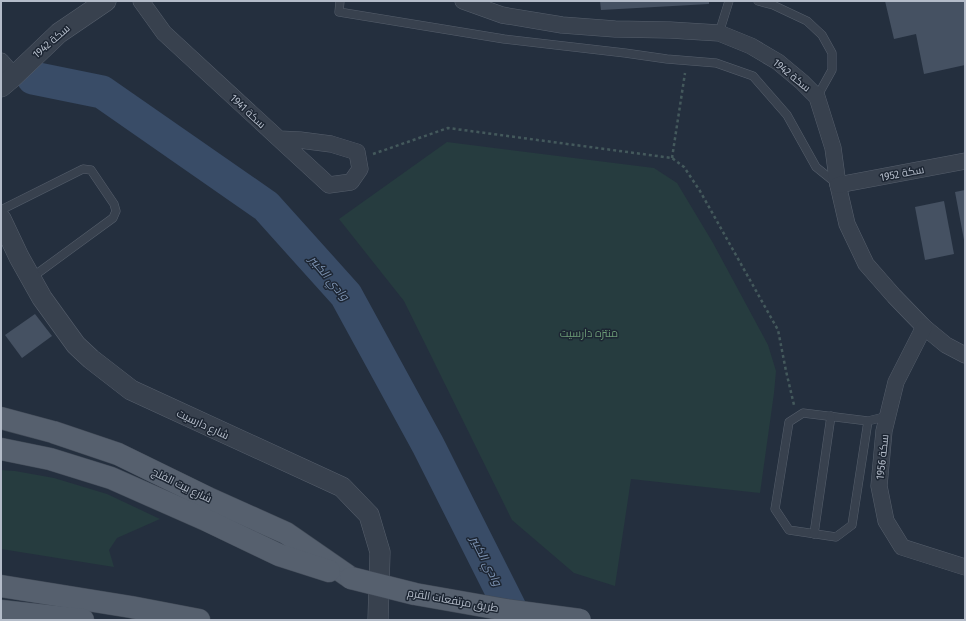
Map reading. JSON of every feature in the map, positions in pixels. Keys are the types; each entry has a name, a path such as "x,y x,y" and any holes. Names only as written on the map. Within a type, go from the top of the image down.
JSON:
{"main road":[{"name":"شارع بيت الفلج","path":"1,418 53,432 118,454 208,498 286,533 351,578"},
{"name":"طريق مرتفعات القرم","path":"1,449 50,459 111,478 206,520 279,555 351,578 416,594 506,610 580,620"},
{"path":"1,586 131,607 199,620"},
{"path":"1,611 82,620"}],"street":[{"name":"سكة 1942","path":"7,81 59,33 106,1"},
{"name":"سكة 1941","path":"141,1 164,33 279,140 329,184 351,182 360,169 358,159"},
{"name":"سكة 1942","path":"463,1 502,15 562,25 615,29 719,33 751,46 778,62 817,96 833,148 838,185 847,224 866,264 924,327 946,345 965,355"},
{"path":"1,61 7,81"},
{"path":"279,140 300,140 331,144 356,152 358,159"},
{"name":"سكة 1952","path":"838,185 965,161"},
{"name":"شارع دارسيت","path":"1,219 19,257 42,298 76,346 131,390 342,487 368,515 380,552 378,620"},
{"name":"سكة 1956","path":"924,327 896,382 884,431 878,486 886,521 902,547 965,567"}],"lane":[{"path":"340,1 339,12 504,39 667,59 716,63 753,76 787,115 816,167 838,185"},
{"path":"719,33 729,1"},
{"path":"758,1 773,5 807,21 822,35 832,52 832,70 817,96"},
{"path":"1,210 83,169 91,170 114,204 116,211 113,218 31,278"},
{"path":"868,421 852,526 836,537 789,530 775,508 789,422 803,413 868,421 888,416"},
{"path":"814,534 832,416"}],"path":[{"path":"672,158 687,61"},
{"path":"358,159 448,128 672,158 684,167 700,191 778,330 797,417"}],"green space":[{"name":"منتزه دارسيت","path":"447,142 654,168 677,183 713,243 768,345 776,371 760,493 631,479 615,586 574,573 512,520 404,301 339,219"},
{"path":"1,470 54,478 107,494 160,519 117,538 109,550 114,567 1,549"}],"building":[{"path":"600,1 709,1 709,4 601,10"},
{"path":"885,1 965,1 965,65 924,74 916,34 894,39"},
{"path":"965,190 965,240 964,240 955,192"},
{"path":"944,201 954,254 925,260 915,207"},
{"path":"35,314 52,336 22,358 5,335"}],"waterway":[{"name":"وادي الكبير","path":"33,78 102,92 266,206 346,295 428,445 516,620"}]}
